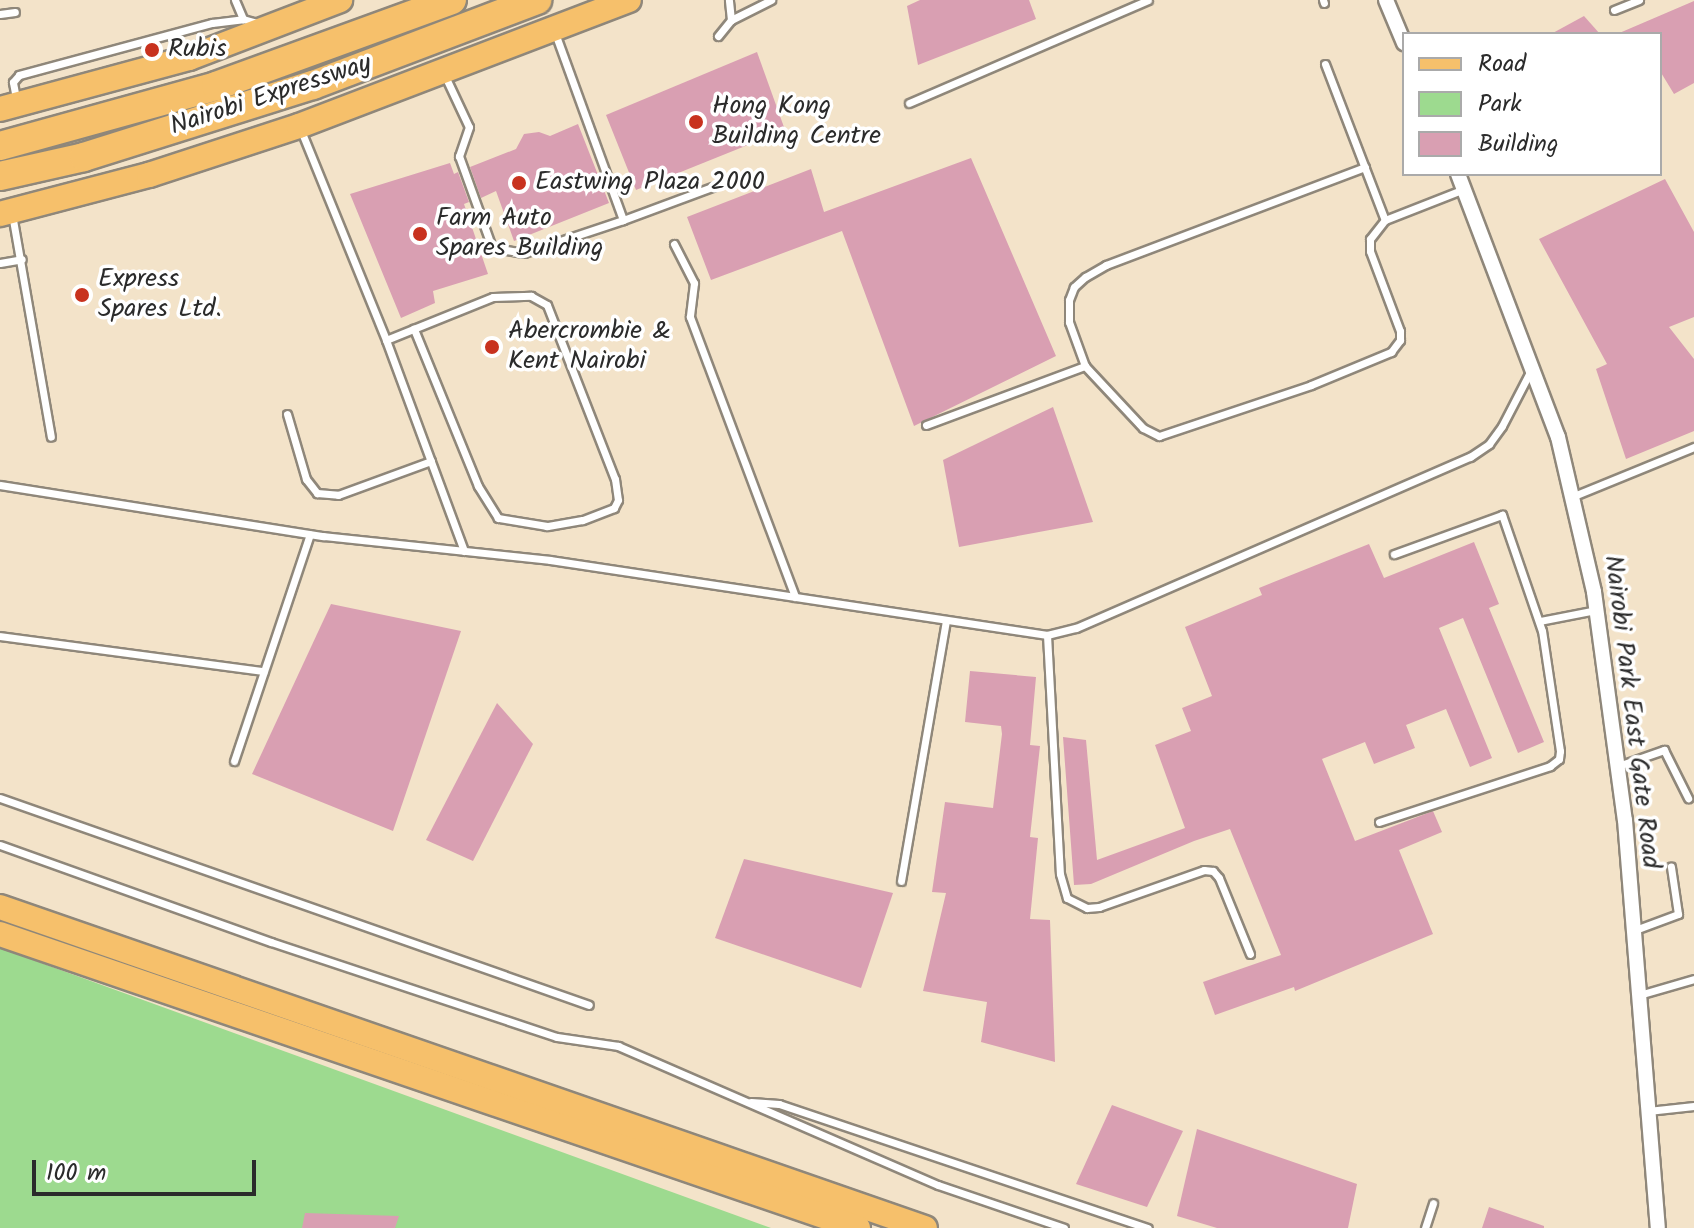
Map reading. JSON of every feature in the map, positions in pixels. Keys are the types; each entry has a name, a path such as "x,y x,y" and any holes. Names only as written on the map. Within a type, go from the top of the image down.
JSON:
{"highway":[{"name":"Nairobi Expressway","path":"0,146 216,86 452,0"},
{"name":"Nairobi Expressway","path":"0,176 84,157 313,85 537,0"}],"main road":[{"path":"8,107 189,58 340,0"},
{"path":"6,213 149,175 299,126 444,74 629,0"},
{"path":"0,907 925,1228"},
{"path":"0,934 858,1228"}],"street":[{"path":"1386,0 1402,38"},
{"name":"Nairobi Park East Gate Road","path":"1459,176 1533,367 1574,496 1597,610 1618,766 1658,1228"}],"lane":[{"path":"235,0 243,19"},
{"path":"729,0 731,20"},
{"path":"718,36 731,20 771,0"},
{"path":"909,103 1148,0"},
{"path":"1614,10 1639,0"},
{"path":"0,14 15,12"},
{"path":"8,107 13,82 19,75 143,39 243,19 274,27"},
{"path":"554,31 623,220"},
{"path":"1325,64 1385,220"},
{"path":"444,74 469,127 459,156 495,248 524,253 712,187"},
{"path":"299,126 386,340 464,551"},
{"path":"1365,167 1106,265 1074,287 1069,300 1069,322 1085,366 1150,435 1159,436 1311,385 1391,352 1400,340 1400,331 1370,251 1370,239 1385,220 1464,189"},
{"path":"6,213 22,259 51,437"},
{"path":"674,244 694,283 690,317 795,597"},
{"path":"0,263 22,259"},
{"path":"386,340 493,297 531,296 547,305 615,479 618,500 614,508 582,520 547,526 498,518 478,486 414,329"},
{"path":"926,425 1085,366"},
{"path":"0,485 310,534 550,560 1047,635 1076,628 1470,457 1489,444 1502,426 1533,367"},
{"path":"287,414 306,479 317,493 338,495 431,461"},
{"path":"1574,496 1694,447"},
{"path":"1379,822 1556,763 1560,751 1540,621 1502,515 1394,554"},
{"path":"234,761 310,534"},
{"path":"1540,621 1597,610"},
{"path":"901,881 946,621"},
{"path":"1047,635 1060,874 1067,898 1087,908 1099,907 1204,870 1213,871 1219,878 1250,954"},
{"path":"0,636 264,671"},
{"path":"1618,766 1664,750 1688,798"},
{"path":"0,798 589,1005"},
{"path":"0,845 271,942 557,1037 618,1046 938,1185 1064,1228"},
{"path":"1633,931 1678,914 1671,867"},
{"path":"1637,996 1694,979"},
{"path":"748,1102 779,1104 1148,1228"},
{"path":"1648,1111 1694,1106"},
{"path":"1425,1228 1433,1203"}],"green space":[{"path":"0,948 771,1228 0,1228"}],"building":[{"path":"920,0 1029,0 1036,19 918,65 907,6"},
{"path":"1694,1 1694,83 1674,94 1662,74 1662,32 1622,32"},
{"path":"1584,16 1598,32 1555,32"},
{"name":"Hong Kong Building Centre","path":"757,52 785,130 636,190 606,115"},
{"name":"Eastwing Plaza 2000","path":"578,124 609,203 514,241 496,191 481,198 470,167 516,149 524,134 539,132 550,136"},
{"path":"971,158 1056,356 914,426 842,231 711,280 687,217 811,169 824,212"},
{"name":"Farm Auto Spares Building","path":"450,163 454,174 458,172 469,202 464,204 488,274 433,291 435,303 401,318 350,194"},
{"path":"1665,179 1694,232 1694,317 1669,327 1694,359 1694,431 1626,459 1596,369 1607,364 1539,239"},
{"path":"1053,407 1093,522 959,547 943,460"},
{"path":"1474,542 1499,604 1489,608 1544,742 1518,753 1463,618 1439,628 1492,758 1470,767 1446,709 1406,725 1415,748 1374,764 1365,742 1322,759 1355,841 1433,811 1442,832 1399,850 1433,934 1295,991 1294,987 1215,1015 1203,982 1281,955 1230,829 1091,884 1074,885 1063,737 1086,740 1097,860 1185,828 1155,745 1191,731 1182,708 1212,696 1185,627 1262,595 1259,588 1369,544 1384,578"},
{"path":"331,604 461,631 393,831 252,774"},
{"path":"970,671 1036,677 1030,745 1040,746 1030,837 1038,838 1030,919 1050,920 1055,1062 981,1042 987,1002 923,991 946,893 932,892 945,802 993,808 1001,726 965,722"},
{"path":"497,703 533,744 473,861 426,840"},
{"path":"744,859 893,893 861,988 715,938"},
{"path":"1112,1105 1183,1131 1147,1207 1076,1184"},
{"path":"1197,1129 1357,1184 1348,1228 1217,1228 1177,1216"},
{"path":"1489,1207 1544,1226 1544,1228 1482,1228"},
{"path":"305,1213 399,1216 395,1228 302,1228"}],"place":[{"name":"Rubis","path":"152,50"},
{"name":"Hong Kong Building Centre","path":"696,122"},
{"name":"Eastwing Plaza 2000","path":"519,183"},
{"name":"Farm Auto Spares Building","path":"420,234"},
{"name":"Express Spares Ltd.","path":"82,295"},
{"name":"Abercrombie & Kent Nairobi","path":"492,347"}]}
